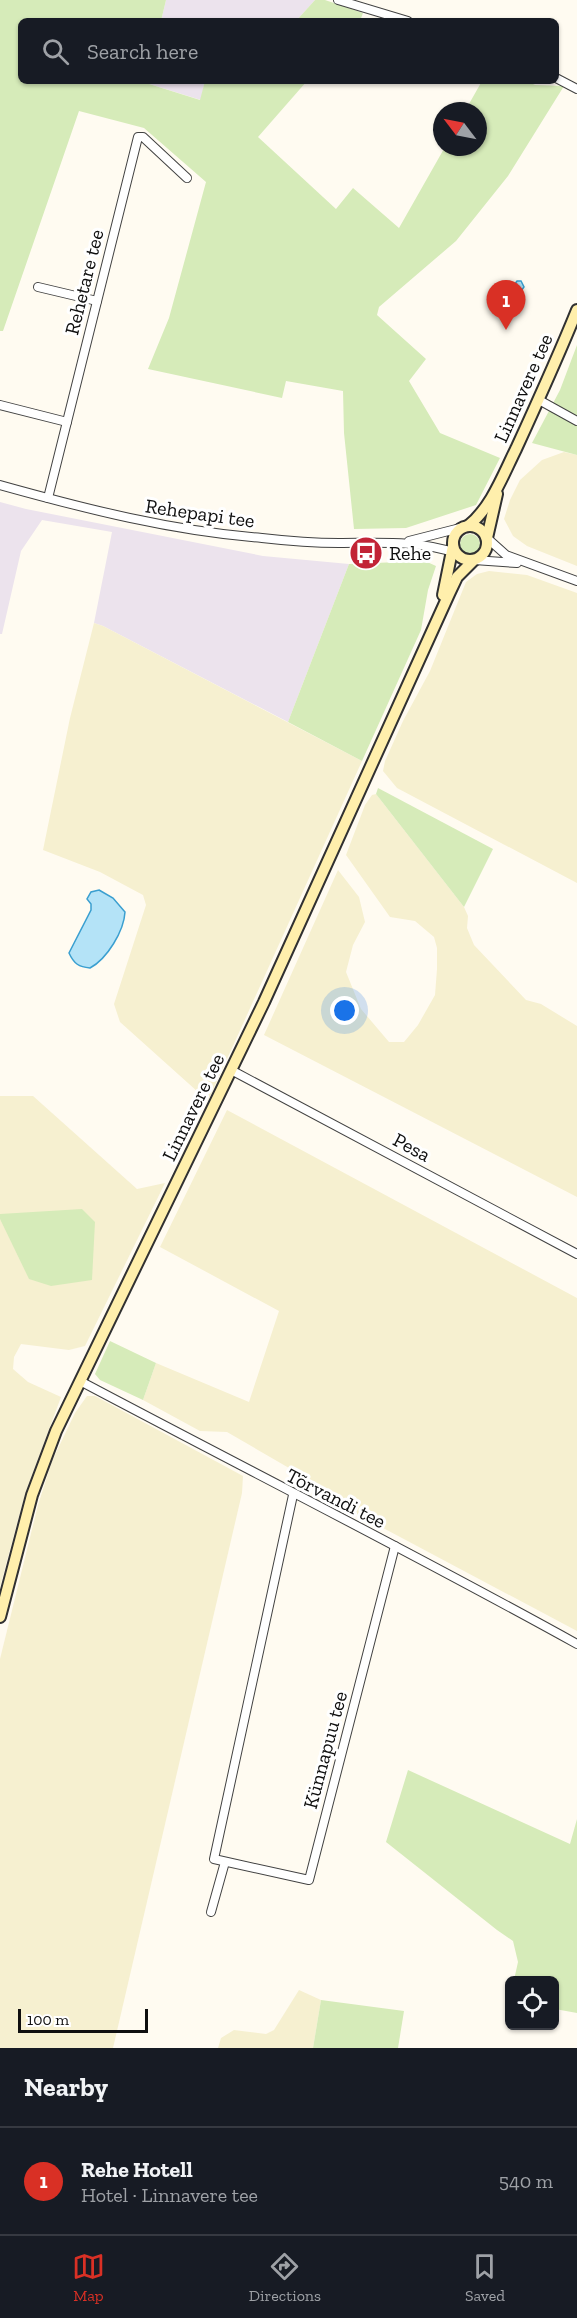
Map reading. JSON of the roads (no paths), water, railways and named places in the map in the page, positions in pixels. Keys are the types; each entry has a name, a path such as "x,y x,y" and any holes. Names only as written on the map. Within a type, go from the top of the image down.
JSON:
{"street":[{"path":"338,0 398,18"},
{"path":"559,80 577,89"},
{"name":"Rehetare tee","path":"48,498 138,136 143,137 187,178"},
{"path":"38,287 97,301"},
{"name":"Linnavere tee","path":"437,620 454,550 455,535 478,518 501,479 539,400 577,310"},
{"path":"539,400 577,421"},
{"path":"0,405 67,422"},
{"name":"Linnavere tee","path":"0,1617 32,1495 56,1431 294,938 457,577 474,560 480,558 486,549 501,479"},
{"name":"Rehepapi tee","path":"0,484 148,523 260,538 336,543 400,543 454,550"},
{"path":"468,526 482,530 487,538 506,555 577,581"},
{"name":"Rehepapi tee","path":"400,543 468,526"},
{"path":"454,550 465,559 528,564"},
{"name":"Pesa","path":"231,1070 577,1254"},
{"name":"Tõrvandi tee","path":"80,1381 577,1644"},
{"path":"211,1912 225,1862 214,1859 293,1495"},
{"name":"Künnapuu tee","path":"225,1862 309,1880 395,1546"}],"water":[{"path":"517,281 521,281 524,287 511,305 504,300"},
{"path":"99,890 113,898 125,912 124,919 118,936 108,951 96,964 86,968 75,962 69,953 91,910 91,904 87,899 91,892"}],"place":[{"name":"Rehe Hotell","path":"506,330"},
{"name":"Rehe","path":"366,553"}]}
